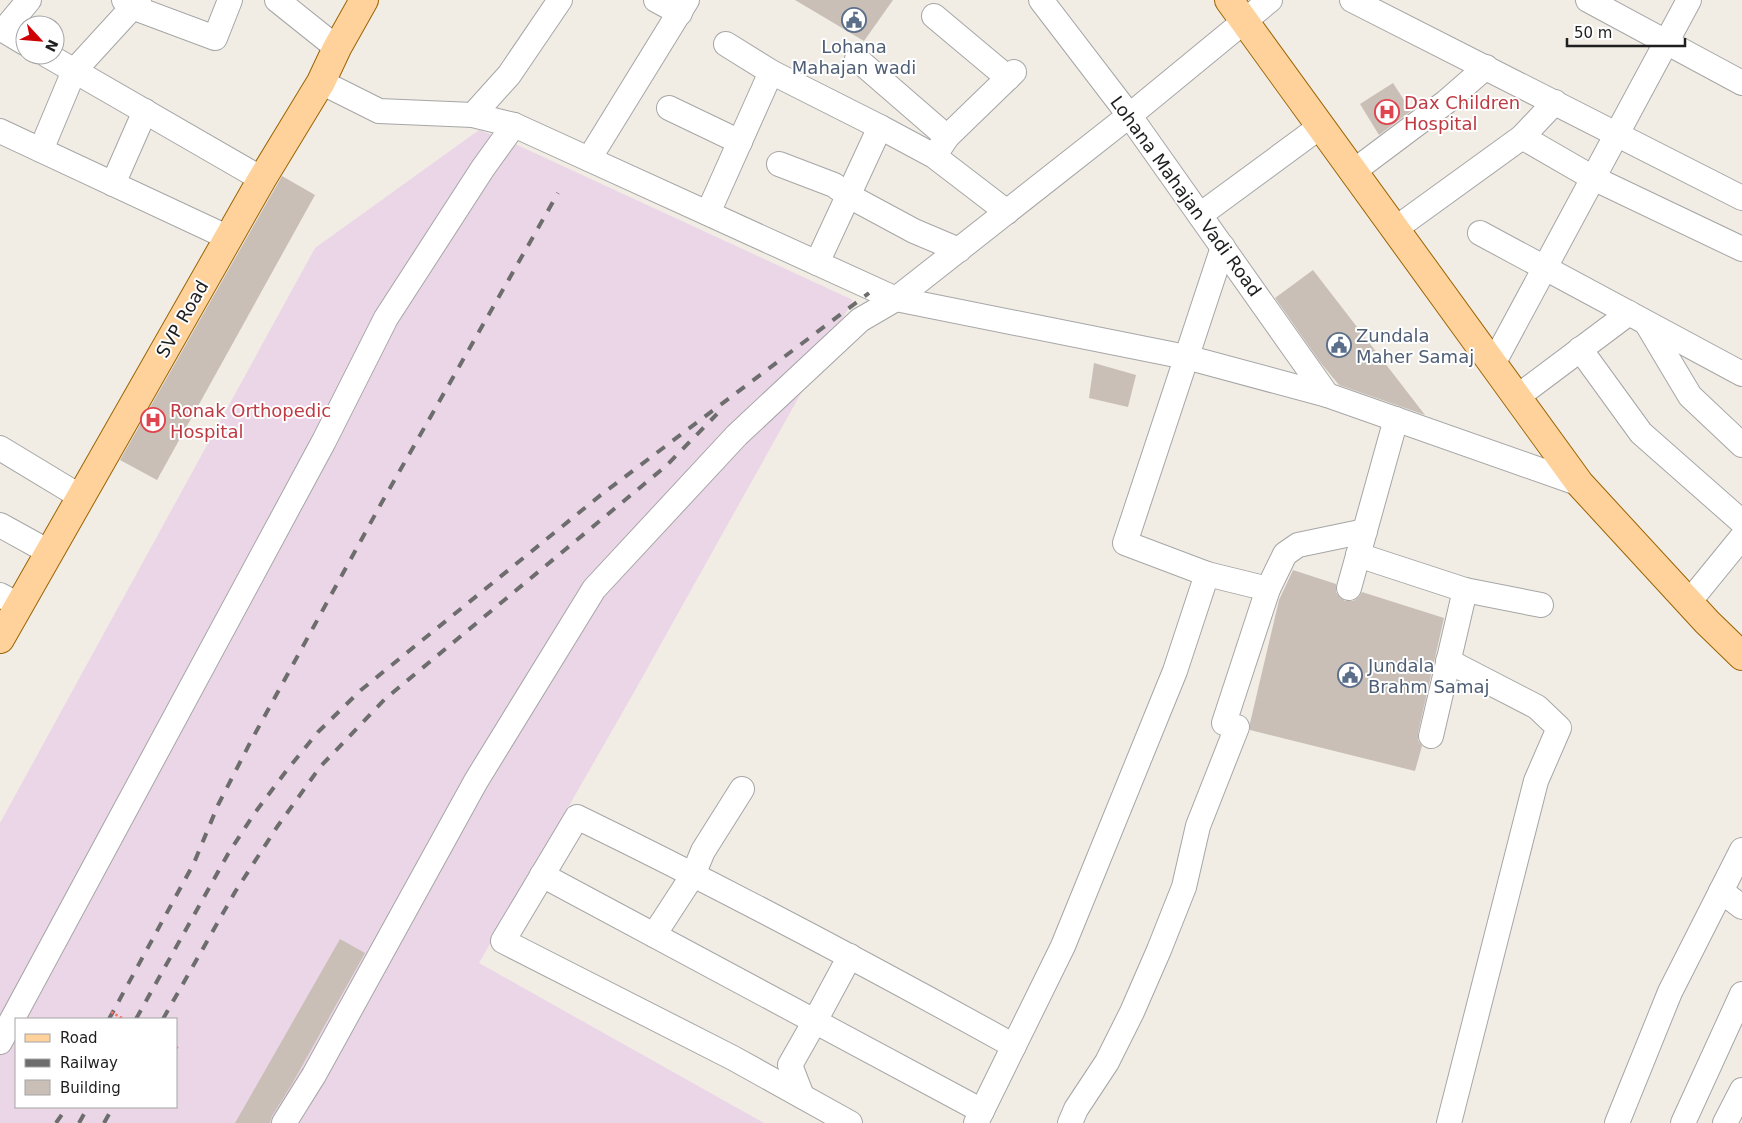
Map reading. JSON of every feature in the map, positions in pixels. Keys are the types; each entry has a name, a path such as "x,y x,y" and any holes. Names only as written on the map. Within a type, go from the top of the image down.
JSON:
{"main road":[{"name":"SVP Road","path":"0,639 10,600 49,552 262,179 322,82 337,48 364,0"},
{"path":"1237,10 1580,484 1689,602 1742,656"}],"street":[{"path":"15,37 2,29 29,0"},
{"path":"41,150 74,71 132,2 215,38 230,0"},
{"path":"277,0 337,48"},
{"path":"473,115 509,75 560,0"},
{"path":"589,159 684,6 656,0"},
{"name":"Lohana Mahajan Vadi Road","path":"1041,0 1129,115 1327,395"},
{"path":"284,1123 314,1075 476,781 594,589 737,435 860,320 896,299 1129,115 1237,10 1270,0"},
{"path":"1352,0 1742,198"},
{"path":"1588,0 1742,83"},
{"path":"1493,364 1689,0"},
{"path":"934,16 1011,75 941,147"},
{"path":"726,44 771,72 880,127 941,147"},
{"path":"857,59 941,147 1007,212"},
{"path":"64,65 262,179"},
{"path":"1354,171 1446,102 1486,68"},
{"path":"708,213 771,72"},
{"path":"322,82 379,111 473,115 514,126 896,299 1186,357 1327,395 1580,484"},
{"path":"1396,229 1522,137 1555,102"},
{"path":"669,108 740,142"},
{"path":"113,184 145,111"},
{"path":"0,1042 319,450 386,318 483,168 514,126"},
{"path":"1200,215 1321,126"},
{"path":"816,263 880,127"},
{"path":"0,131 229,238"},
{"path":"1522,137 1593,178 1742,249"},
{"path":"779,164 834,185 849,196 914,231 959,250"},
{"path":"1480,233 1742,374"},
{"path":"1222,247 1125,543 1207,574 1268,589"},
{"path":"1517,397 1580,349 1637,317"},
{"path":"1637,317 1690,396 1742,445"},
{"path":"1580,349 1641,433 1742,522"},
{"path":"1349,588 1396,419"},
{"path":"0,448 81,496"},
{"path":"0,525 49,552"},
{"path":"1070,1123 1076,1109 1107,1062 1132,1012 1184,887 1198,826 1231,725 1268,589 1285,554 1298,545 1365,531"},
{"path":"1689,602 1742,537"},
{"path":"1358,555 1465,590 1541,605"},
{"path":"542,875 815,1021 979,1117 1062,946 1175,671 1207,574"},
{"path":"1431,736 1465,590"},
{"path":"1448,661 1537,708 1559,728 1536,781 1449,1123"},
{"path":"654,935 693,875 703,851 742,789"},
{"path":"850,1123 733,1058 503,941 577,817 850,956 1014,1046"},
{"path":"1617,1123 1670,992 1742,850"},
{"path":"1721,891 1742,907"},
{"path":"802,1096 790,1064 850,956"},
{"path":"1683,1123 1742,994"},
{"path":"1725,1123 1742,1090"}],"path":[{"path":"111,1012 122,1018"}],"shaded area":[{"path":"479,130 515,144 853,300 633,694 479,963 764,1123 0,1123 0,823 315,248"}],"building":[{"name":"Lohana Mahajan wadi","path":"795,0 893,0 864,41"},
{"path":"1393,83 1411,111 1379,135 1360,104"},
{"path":"282,176 315,195 157,480 120,460"},
{"name":"Zundala Maher Samaj","path":"1313,270 1425,415 1339,385 1320,362 1275,298"},
{"path":"1094,363 1136,375 1128,407 1089,398"},
{"name":"Jundala Brahm Samaj","path":"1293,570 1336,584 1336,592 1345,601 1353,601 1362,592 1444,618 1418,733 1418,740 1422,746 1415,771 1250,730 1250,723 1279,600"},
{"path":"340,939 365,953 292,1084 272,1116 270,1123 235,1123"}],"railway":[{"path":"110,1018 194,863 218,805 251,741 382,502 558,193"},
{"path":"137,1018 228,854 254,814 318,732 361,690 602,494 869,293"},
{"path":"164,1018 235,892 277,827 320,767 385,699 666,466 717,414"},
{"path":"56,1123 66,1108"},
{"path":"79,1123 87,1108"},
{"path":"104,1123 112,1108"}],"place":[{"name":"Lohana Mahajan wadi","path":"854,20"},
{"name":"Dax Children Hospital","path":"1387,112"},
{"name":"Zundala Maher Samaj","path":"1339,345"},
{"name":"Ronak Orthopedic Hospital","path":"153,420"},
{"name":"Jundala Brahm Samaj","path":"1350,675"}]}
